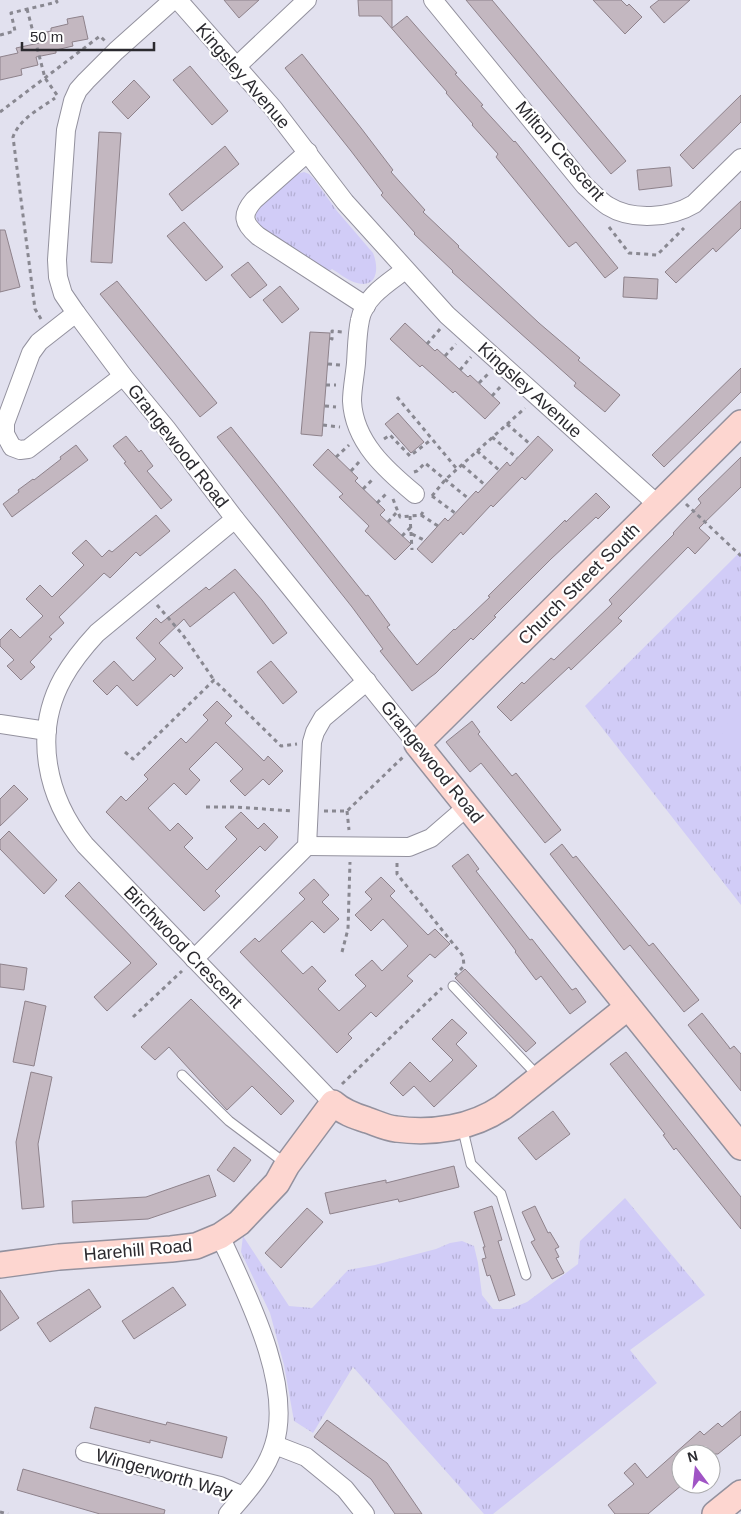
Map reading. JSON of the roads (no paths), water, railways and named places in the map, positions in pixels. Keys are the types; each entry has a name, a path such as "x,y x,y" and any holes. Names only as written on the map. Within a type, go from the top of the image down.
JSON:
{"street":[{"name":"Grangewood Road","path":"173,0 116,51 78,90 69,112 66,130 57,260 58,277 63,294 123,376 166,428 235,519 468,806 741,1148"},
{"name":"Kingsley Avenue","path":"178,0 237,66 308,152 345,202 447,315 536,397 666,498"},
{"path":"237,66 307,0"},
{"name":"Milton Crescent","path":"433,0 585,186 610,207 631,214 647,216 686,209 694,204 741,158"},
{"path":"308,152 254,200 247,208 245,219 249,228 258,236 366,306"},
{"path":"405,270 378,291 366,306 360,319 352,401 356,422 376,459 423,495"},
{"name":"Grangewood Road","path":"76,313 39,342 31,353 5,423 5,434 12,447 20,450 28,449 123,376"},
{"name":"Church Street South","path":"417,744 741,424"},
{"name":"Birchwood Crescent","path":"235,519 97,633 80,652 62,679 52,704 47,731 46,752 50,778 56,798 71,828 330,1100 342,1111 394,1129 426,1130 462,1125 473,1123 492,1114 628,1007"},
{"path":"194,959 307,846 312,742 315,732 323,718 367,681"},
{"path":"0,724 47,731"},
{"path":"307,846 408,847 431,838 468,806"},
{"name":"Harehill Road","path":"0,1265 59,1257 170,1250 196,1246 220,1236 239,1223 277,1183 330,1100"},
{"name":"Wingerworth Way","path":"220,1236 253,1309 276,1380 279,1402 274,1445 261,1475 228,1514"},
{"path":"274,1445 306,1457 345,1489 365,1514"},
{"name":"Wingerworth Way","path":"85,1452 220,1486 243,1496"},
{"path":"715,1514 741,1493"}],"lane":[{"path":"450,984 540,1078"},
{"path":"182,1075 229,1121 287,1165"},
{"path":"462,1125 471,1164 501,1194 526,1275"}]}
